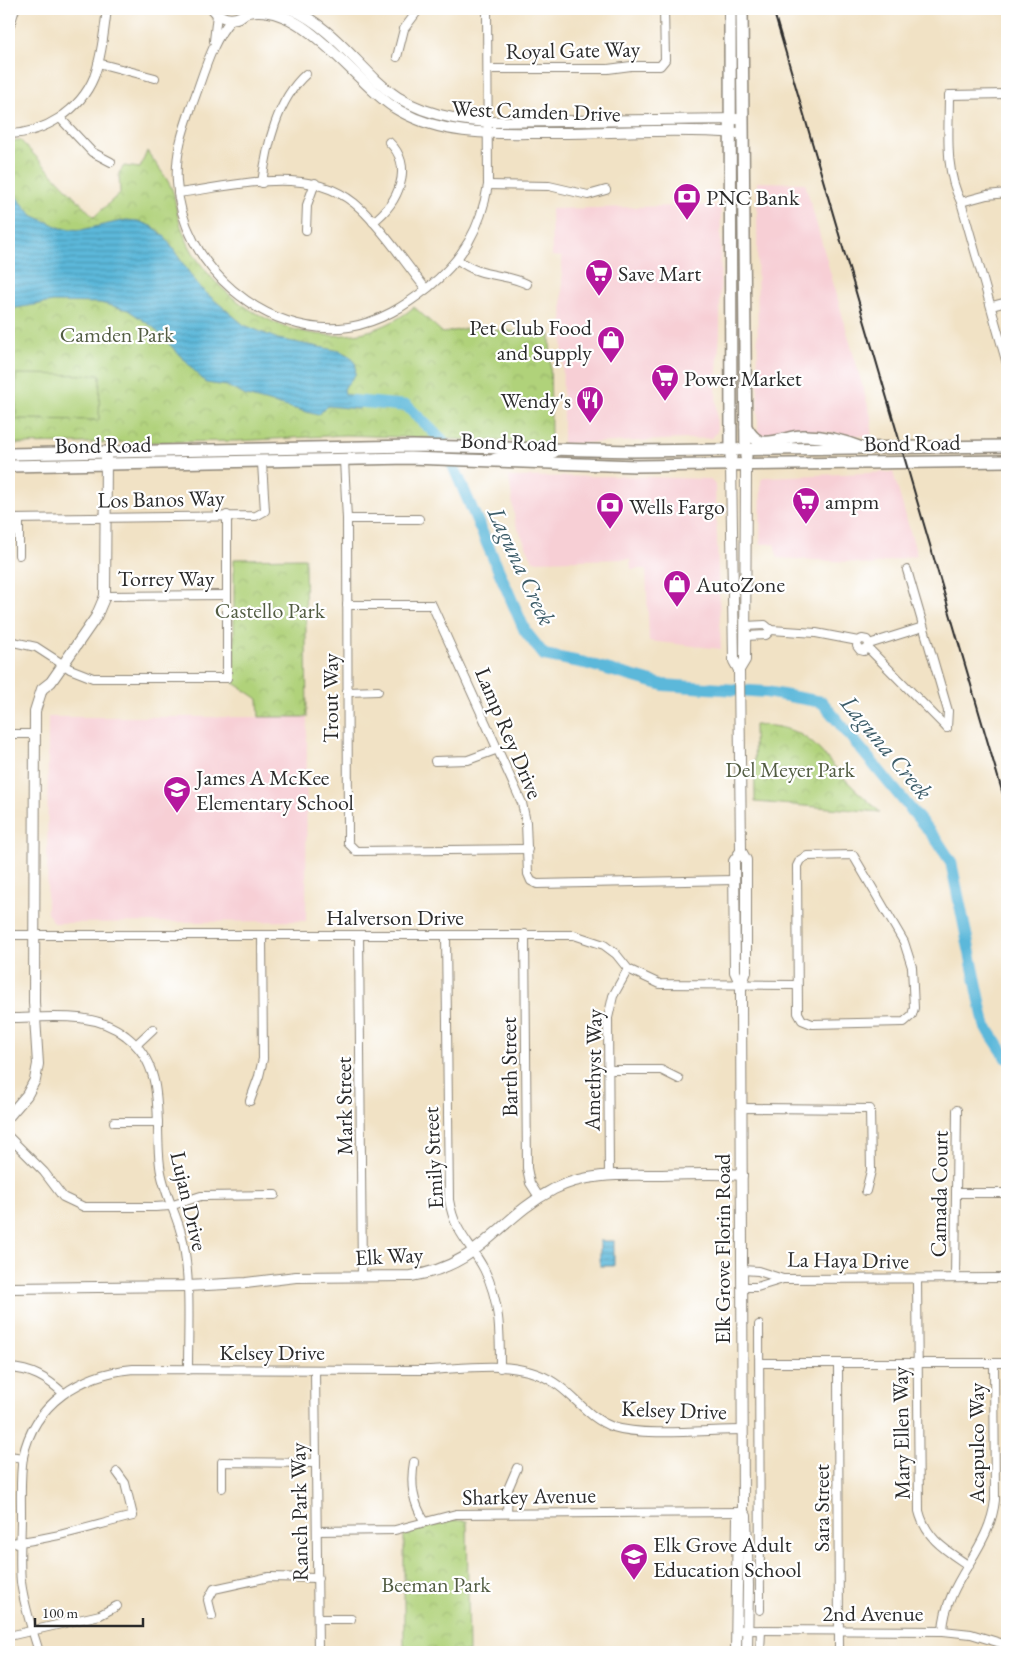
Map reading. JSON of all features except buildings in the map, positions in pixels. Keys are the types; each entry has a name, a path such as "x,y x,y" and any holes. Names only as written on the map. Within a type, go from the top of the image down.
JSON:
{"main road":[{"name":"Elk Grove Florin Road","path":"730,9 730,119 736,133 744,247 746,465"},
{"name":"Elk Grove Florin Road","path":"731,465 730,202 736,133 742,119 742,9"},
{"path":"730,202 737,222 738,241 744,247"},
{"path":"731,266 738,272 738,282 744,292"},
{"path":"746,427 752,436 761,442 799,436 818,436 846,441 866,449"},
{"name":"Bond Road","path":"9,466 413,446 557,450 746,451 1007,446"},
{"path":"938,463 953,457 1007,452"},
{"name":"Bond Road","path":"9,454 106,460 262,462 410,458 636,466 1007,461"}],"street":[{"path":"9,28 15,9"},
{"path":"9,134 38,129 60,118 86,91 98,63 108,9"},
{"name":"West Camden Drive","path":"291,9 326,29 376,80 403,101 450,119 488,128 742,119"},
{"path":"397,57 404,29 419,9"},
{"path":"232,19 224,28 212,53 181,136 177,167 178,193 186,224 208,264 250,302 283,320 321,328 359,325 386,316 426,289 458,260 480,221 488,185 487,9"},
{"name":"Royal Gate Way","path":"488,69 608,69 631,66 660,66 665,60 664,9"},
{"path":"215,11 232,19 238,18 248,10"},
{"name":"West Camden Drive","path":"248,10 274,13 310,30 335,51 374,92 399,111 441,127 736,133"},
{"path":"212,53 217,26 215,11"},
{"path":"98,63 155,78"},
{"path":"262,182 269,145 282,106 290,92 306,74"},
{"path":"1007,94 948,95 952,185 961,202 1007,364"},
{"path":"60,118 92,152 111,162"},
{"path":"373,222 390,205 398,192 402,177 399,154 389,142"},
{"path":"178,193 262,182 294,180 315,183 347,198 373,222 426,289"},
{"path":"306,230 307,205 315,183"},
{"path":"488,185 549,186 588,195 606,190"},
{"path":"961,202 987,195 1007,193"},
{"path":"458,260 479,273 511,278 527,284"},
{"path":"992,306 1007,302"},
{"path":"481,461 508,455 551,455 557,450"},
{"path":"9,1116 23,1102 34,1080 38,1056 35,1018 34,936 34,711 39,696 100,611 106,596 106,460"},
{"name":"Trout Way","path":"344,460 347,519 348,843 356,851 528,849"},
{"name":"Los Banos Way","path":"9,520 256,516 264,511 262,462"},
{"name":"Elk Grove Florin Road","path":"731,465 734,661 739,670 741,851 746,860 746,972 741,985 743,1430 742,1512 738,1517 742,1630 747,1652"},
{"name":"Elk Grove Florin Road","path":"739,670 745,660 746,465"},
{"path":"9,641 36,647 77,673 102,679 227,678 227,516"},
{"path":"19,555 20,519"},
{"path":"347,519 419,519"},
{"path":"733,601 739,610 739,634 745,631 766,635 771,630 816,633 858,641 864,639 947,728 948,711 907,570"},
{"name":"Torrey Way","path":"106,596 226,595"},
{"name":"Lamp Rey Drive","path":"347,605 432,605 525,811 528,874 531,881 537,884 734,880"},
{"path":"869,646 923,627"},
{"path":"347,692 378,691"},
{"path":"9,734 33,734"},
{"path":"435,761 468,760 498,749"},
{"name":"Elk Grove Florin Road","path":"741,851 734,861 735,972 741,985"},
{"path":"853,855 904,942 910,959 914,984 912,1015 907,1021 900,1023 808,1024 802,1020 798,1012 797,985 796,871 798,863 807,856 853,855"},
{"name":"Barth Street","path":"525,934 527,1168 530,1183 539,1197"},
{"name":"Halverson Drive","path":"9,935 574,935 589,938 616,954 628,969 652,982 668,985 797,985"},
{"path":"250,1101 259,1076 262,1059 262,935"},
{"name":"Mark Street","path":"359,935 362,1277"},
{"name":"Emily Street","path":"446,935 449,1200 455,1224 484,1268 494,1294 499,1322 500,1368"},
{"name":"Amethyst Way","path":"609,1176 609,1011 616,989 628,969"},
{"name":"Lujan Drive","path":"9,1018 93,1020 117,1029 136,1045 146,1058 156,1082 160,1165 170,1206 183,1240 187,1286 188,1370"},
{"path":"136,1045 153,1029"},
{"path":"608,1070 661,1070 679,1078"},
{"path":"741,1108 870,1109 871,1171 866,1191"},
{"name":"Camada Court","path":"955,1278 958,1110"},
{"path":"114,1122 158,1122"},
{"path":"9,1137 44,1172 63,1197 77,1205 170,1206 201,1196 275,1195"},
{"name":"Elk Way","path":"9,1288 187,1286 246,1283 296,1277 362,1277 427,1274 450,1266 473,1253 539,1197 572,1182 609,1176 742,1175"},
{"path":"956,1193 1007,1193"},
{"name":"La Haya Drive","path":"742,1270 758,1271 783,1279 1007,1278"},
{"path":"742,1287 757,1287 783,1279"},
{"name":"Mary Ellen Way","path":"916,1279 919,1503 921,1518 932,1538 969,1566"},
{"path":"759,1325 760,1610"},
{"name":"Acapulco Way","path":"943,1630 944,1614 949,1598 986,1536 994,1508 994,1362"},
{"path":"760,1363 1007,1363"},
{"name":"Sara Street","path":"838,1364 839,1652"},
{"path":"9,1368 34,1372 49,1380 63,1393"},
{"name":"Kelsey Drive","path":"39,1652 21,1582 23,1458 35,1425 51,1404 63,1393 85,1380 108,1372 133,1369 430,1370 500,1368 524,1370 546,1377 565,1390 593,1417 622,1429 637,1431 743,1430"},
{"name":"Ranch Park Way","path":"315,1370 318,1652"},
{"path":"9,1456 23,1458"},
{"path":"222,1488 222,1462 315,1462"},
{"path":"414,1462 413,1496 425,1522"},
{"path":"508,1513 509,1482 517,1468"},
{"path":"9,1544 43,1540 82,1528 133,1516 125,1483 117,1472"},
{"name":"Elk Grove Florin Road","path":"736,1652 742,1630 748,1586 746,1516 742,1512"},
{"name":"Sharkey Avenue","path":"318,1531 395,1530 456,1514 742,1512"},
{"path":"212,1616 208,1600 214,1589 270,1577 318,1578"},
{"path":"748,1586 760,1586"},
{"path":"9,1636 100,1615 117,1606"},
{"path":"318,1619 352,1619"},
{"name":"2nd Avenue","path":"742,1630 943,1630 971,1634 1007,1645"},
{"path":"760,1652 761,1630"}],"shaded area":[{"path":"757,182 805,183 872,420 871,437 813,431 791,431 764,436 758,432"},
{"path":"721,205 720,333 716,384 717,432 712,438 563,444 562,257 552,256 551,209"},
{"path":"893,472 917,555 871,565 778,558 774,544 760,544 761,480 764,477"},
{"path":"618,476 707,479 715,485 721,649 649,641 646,569 631,569 630,559 533,561 515,522 509,477"},
{"name":"James A McKee Elementary School","path":"48,717 307,717 306,921 53,923 47,912"}],"green space":[{"name":"Camden Park","path":"20,140 94,217 120,193 119,173 124,166 140,168 147,151 164,174 172,189 176,209 189,246 211,277 235,299 262,317 292,329 324,335 355,334 386,325 414,307 443,333 468,328 550,334 551,443 345,435 238,441 9,444 9,141"},
{"path":"16,374 100,375 99,420 16,419"},
{"name":"Castello Park","path":"305,558 307,717 259,717 258,699 233,682 236,675 234,662 234,559"},
{"name":"Del Meyer Park","path":"754,725 772,726 798,733 817,748 850,784 880,812 755,802"},
{"name":"Beeman Park","path":"453,1520 467,1521 469,1652 404,1652 404,1535"}],"water":[{"path":"9,188 32,215 61,228 81,230 126,220 138,221 153,227 165,237 199,287 244,325 278,339 340,351 351,357 356,365 355,375 344,388 345,394 361,397 369,402 358,409 328,406 318,415 246,396 227,386 206,383 153,327 128,310 100,303 53,302 9,309"},
{"path":"600,1241 614,1241 614,1266 600,1266"}],"waterway":[{"name":"Laguna Creek","path":"353,401 407,406 442,440 525,631 544,655 585,663 663,685 766,692 822,702 938,842 951,862 985,1025 1007,1058"}],"railway":[{"path":"773,9 1007,808"}],"place":[{"name":"PNC Bank","path":"687,221"},
{"name":"Save Mart","path":"599,297"},
{"name":"Pet Club Food and Supply","path":"611,364"},
{"name":"Power Market","path":"665,402"},
{"name":"Wendy's","path":"590,424"},
{"name":"ampm","path":"806,525"},
{"name":"Wells Fargo","path":"610,530"},
{"name":"AutoZone","path":"677,608"},
{"name":"James A McKee Elementary School","path":"177,814"},
{"name":"Elk Grove Adult Education School","path":"634,1581"}]}
